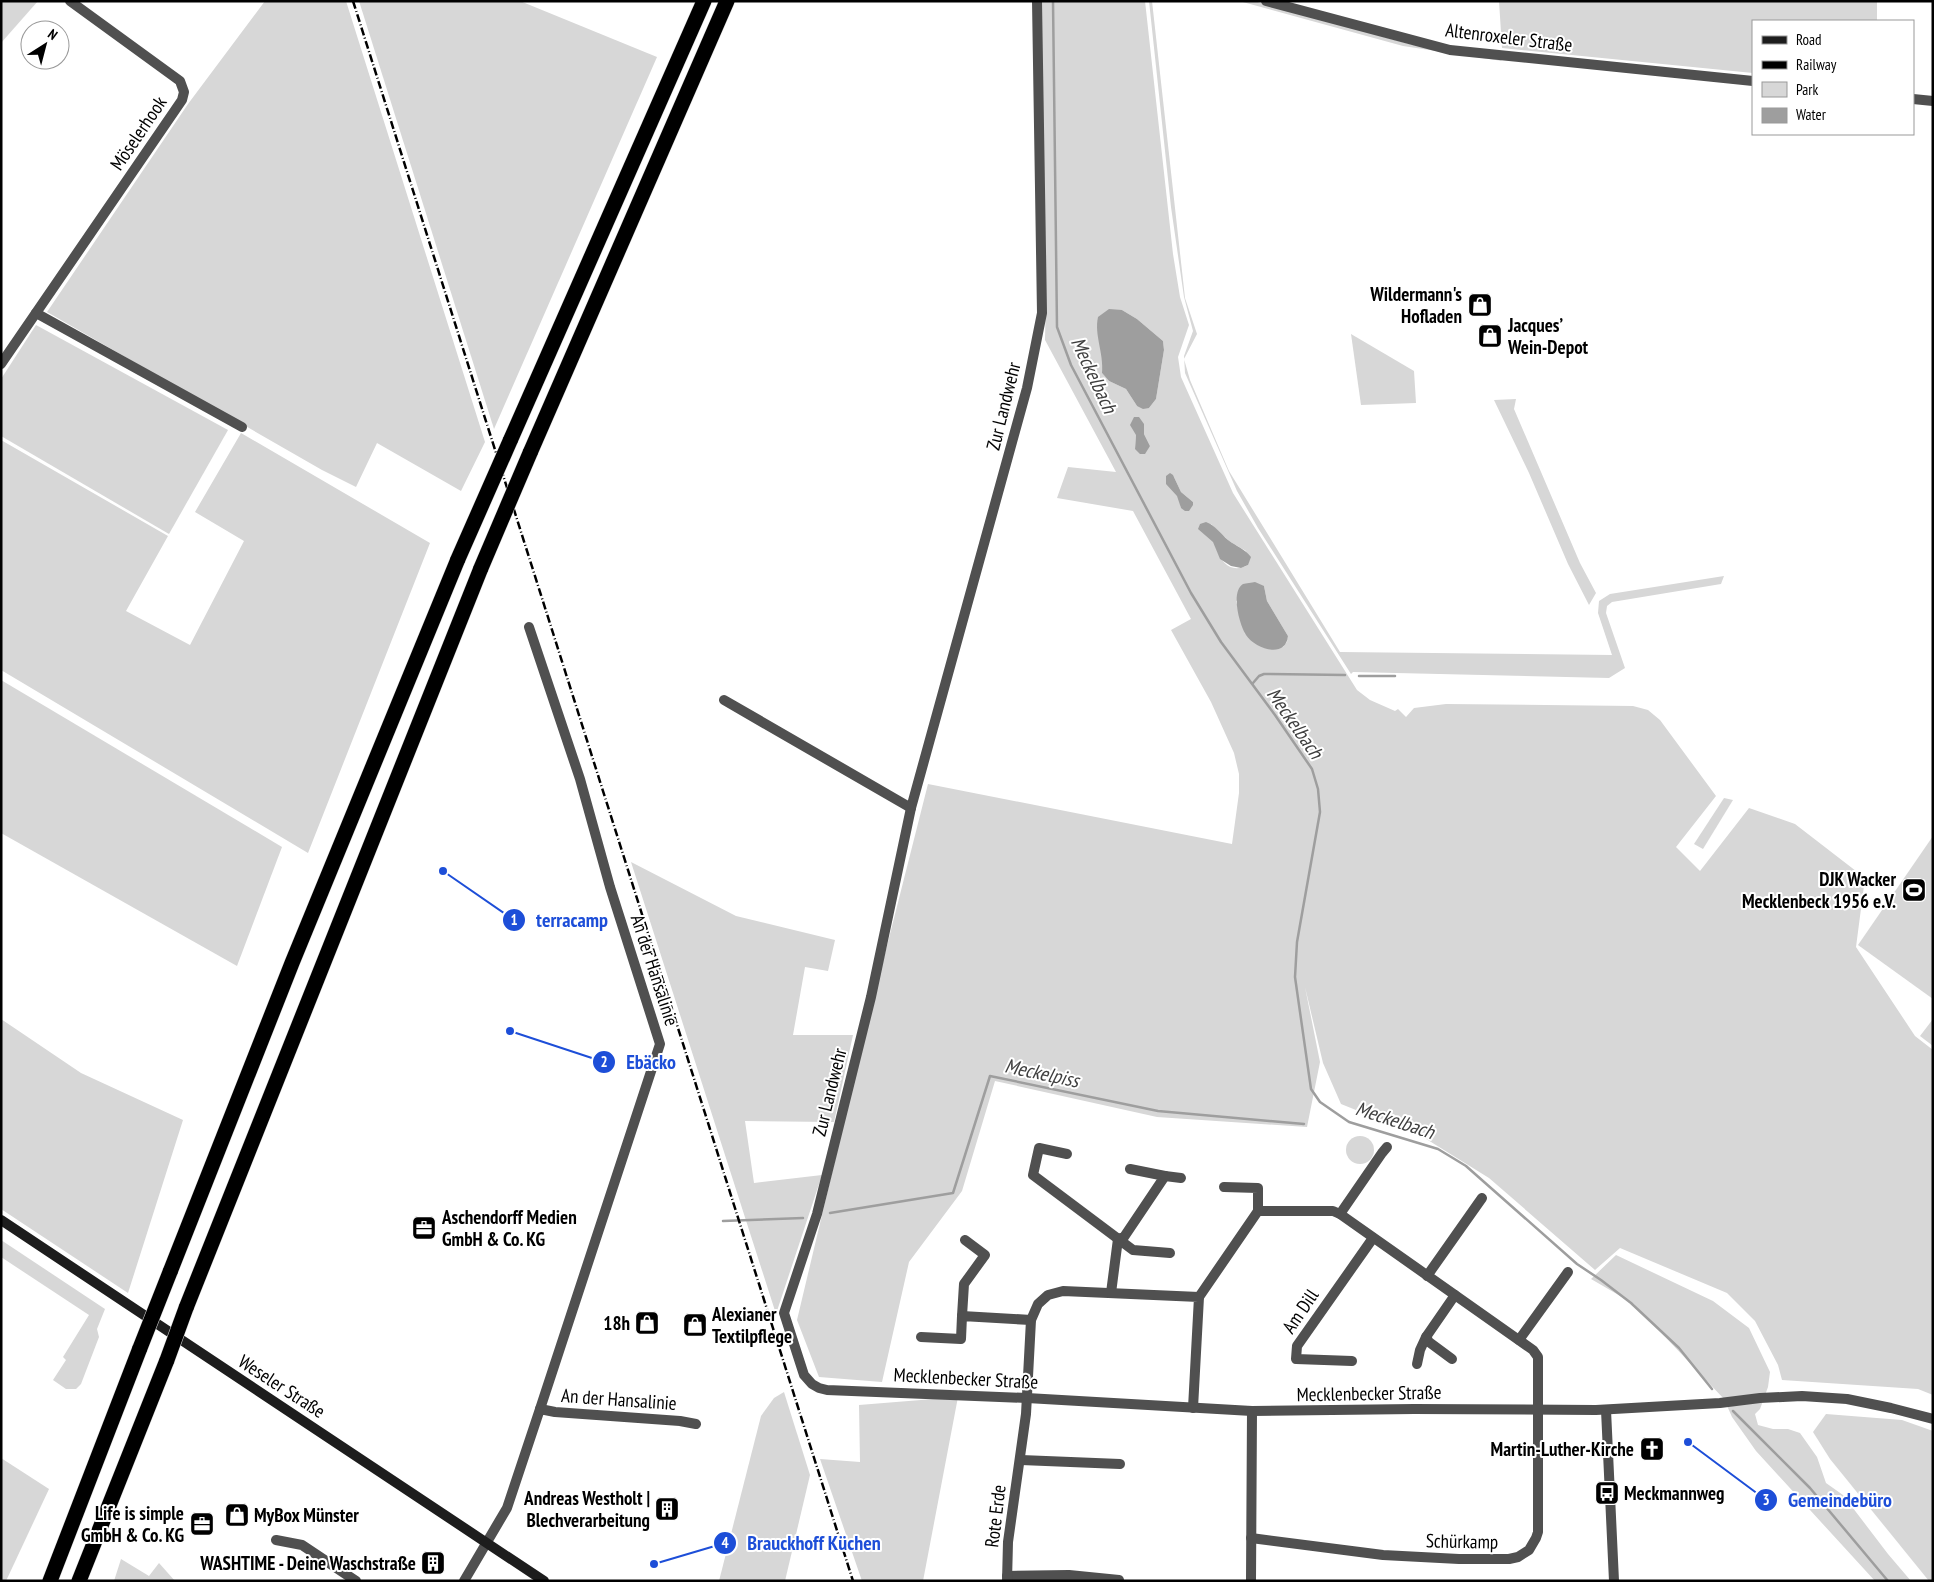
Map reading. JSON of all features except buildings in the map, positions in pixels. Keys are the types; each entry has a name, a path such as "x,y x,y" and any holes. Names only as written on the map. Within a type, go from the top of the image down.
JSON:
{"highway":[{"path":"50,1581 292,963 458,559 704,1"},
{"path":"79,1581 481,568 728,1"}],"main road":[{"name":"Weseler Straße","path":"1,1220 544,1581"}],"street":[{"name":"Möselerhook","path":"1,364 182,100 184,92 180,81 70,1"},
{"name":"Zur Landwehr","path":"806,1379 801,1369 784,1313 825,1181 870,997 911,808 1027,388 1042,313 1037,1"},
{"name":"Altenroxeler Straße","path":"1266,1 1450,50 1752,81"},
{"path":"1914,99 1933,101"},
{"path":"36,313 242,427"},
{"name":"An der Hansalinie","path":"464,1581 507,1508 660,1044 610,887 580,779 529,626"},
{"path":"724,700 911,808"},
{"path":"1340,1214 1388,1147"},
{"path":"1066,1154 1039,1148 1033,1175 1133,1250 1170,1253"},
{"path":"1130,1169 1181,1178"},
{"path":"1118,1239 1124,1237 1165,1176"},
{"path":"1192,1408 1199,1297 1258,1211 1258,1188 1224,1187"},
{"path":"1427,1276 1482,1198"},
{"path":"1258,1211 1333,1211 1340,1214 1534,1350 1538,1357 1538,1411"},
{"name":"Am Dill","path":"1352,1361 1296,1360 1297,1346 1373,1238"},
{"path":"1111,1293 1118,1239"},
{"path":"921,1337 961,1339 964,1284 985,1255 965,1240"},
{"path":"1519,1340 1568,1272"},
{"path":"1027,1398 1031,1320 1038,1304 1048,1295 1063,1291 1199,1297"},
{"path":"1417,1364 1420,1350 1426,1337 1455,1295"},
{"path":"962,1316 1031,1320"},
{"path":"1426,1337 1429,1342 1452,1359"},
{"name":"Mecklenbecker Straße","path":"806,1379 819,1388 827,1390 1027,1398 1252,1411 1414,1409 1606,1410 1802,1396 1847,1399 1933,1419"},
{"name":"Rote Erde","path":"1027,1398 1021,1460 1008,1542 1007,1578 1070,1575 1119,1580"},
{"name":"An der Hansalinie","path":"540,1409 555,1412 680,1421 696,1424"},
{"path":"1606,1410 1614,1581"},
{"path":"1251,1581 1252,1411"},
{"name":"Schürkamp","path":"1251,1538 1384,1556 1459,1560 1509,1559 1524,1555 1533,1545 1538,1532 1538,1411"},
{"path":"1021,1460 1120,1464"},
{"path":"276,1540 302,1545 356,1581"}],"green space":[{"path":"1,1 38,1 20,20 1,43"},
{"path":"265,1 346,1 485,442 461,491 377,443 356,487 322,470 47,312 188,104"},
{"path":"359,1 520,1 657,57 494,429"},
{"path":"1041,1 1145,1 1173,254 1180,297 1189,325 1178,357 1181,377 1233,493 1357,690 1370,700 1395,711 1398,709 1406,717 1414,708 1446,704 1633,706 1648,710 1660,720 1716,796 1676,847 1700,871 1749,808 1795,824 1865,878 1856,947 1915,1036 1933,1050 1933,1395 1918,1389 1782,1380 1778,1365 1755,1321 1727,1293 1620,1248 1595,1270 1489,1178 1423,1137 1341,1104 1323,1063 1305,987 1320,1062 1307,1127 1157,1117 995,1081 962,1191 909,1262 882,1382 819,1377 797,1320 872,1005 928,784 1232,844 1239,793 1239,774 1234,753 1211,702 1171,630 1191,619 1133,511 1057,498 1068,467 1116,472 1045,340 1046,288","holes":["1122,310 1137,319 1163,341 1164,350 1156,399 1149,408 1137,406 1126,389 1109,381 1102,373 1103,361","1144,424 1144,434 1150,446 1135,449 1136,435","1173,475 1181,492 1193,502 1181,508","1211,524 1229,541 1246,551 1248,565 1239,568 1231,567 1225,563 1216,549","1264,586 1267,601 1288,636 1287,642 1283,647 1245,634 1236,601"]},
{"path":"1149,1 1152,1 1185,298 1197,334 1184,359 1193,331 1184,297 1171,207"},
{"path":"1239,1 1254,1 1409,44 1499,58 1502,61 1403,46"},
{"path":"1499,1 1877,1 1877,20 1752,20 1752,73 1502,48"},
{"path":"36,325 228,430 169,534 1,436 1,379"},
{"path":"1351,334 1414,371 1416,403 1361,405"},
{"path":"1184,360 1190,380 1229,471 1340,652 1612,655 1598,613 1599,601 1610,594 1724,576 1721,584 1612,602 1607,606 1606,613 1625,668 1609,678 1353,672 1351,674 1258,528 1237,491 1185,373"},
{"path":"1516,399 1514,409 1580,563 1596,593 1589,605 1568,564 1529,473 1494,400"},
{"path":"241,433 430,543 308,853 1,670 1,440 168,536 126,611 190,645 244,541 195,512"},
{"path":"1,680 282,847 237,966 1,833"},
{"path":"1724,798 1733,800 1703,849 1694,844"},
{"name":"DJK Wacker Mecklenbeck 1956 e.V.","path":"1933,836 1933,999 1858,945"},
{"path":"631,862 736,916 835,940 828,971 805,967 793,1035 853,1035 834,1122 745,1121 754,1183 822,1175 776,1314"},
{"path":"1,1019 81,1073 183,1120 128,1293 1,1209"},
{"path":"1933,1019 1933,1046 1920,1036"},
{"path":"1360,1136 1370,1140 1374,1150 1370,1160 1360,1164 1350,1160 1346,1150 1350,1140"},
{"path":"1,1240 105,1309 97,1329 99,1337 81,1384 76,1389 66,1389 53,1380 66,1360 63,1357 89,1315 1,1257"},
{"path":"1616,1255 1713,1301 1749,1328 1770,1372 1768,1387 1760,1409 1755,1414 1758,1425 1773,1429 1788,1429 1800,1433 1817,1457 1826,1483 1843,1495 1911,1581 1875,1581 1756,1451 1732,1417 1724,1399 1634,1304 1591,1279"},
{"path":"784,1392 810,1475 785,1581 719,1581 761,1416 774,1398"},
{"path":"958,1397 923,1581 862,1581 820,1459 860,1462 859,1405"},
{"path":"1826,1414 1902,1420 1933,1431 1933,1581 1929,1581 1830,1459 1813,1432"},
{"path":"1,1458 49,1489 6,1581 1,1581"},
{"path":"121,1559 149,1576 159,1563 175,1581 114,1581"}],"water":[{"path":"1109,309 1122,310 1137,319 1163,341 1164,350 1156,399 1149,408 1143,409 1137,406 1126,389 1109,381 1102,373 1102,358 1097,324 1098,317"},
{"path":"1134,417 1139,417 1144,424 1144,434 1150,446 1145,454 1140,454 1135,449 1136,435 1130,425"},
{"path":"1170,473 1173,475 1181,492 1193,502 1189,511 1181,508 1177,496 1166,484 1166,476"},
{"path":"1206,522 1249,554 1251,557 1248,565 1241,568 1231,566 1220,559 1213,542 1198,529 1200,524"},
{"path":"1255,582 1264,586 1267,601 1288,636 1282,648 1263,648 1250,640 1244,631 1237,609 1237,594 1243,584"}],"waterway":[{"name":"Meckelbach","path":"1053,1 1057,327 1071,365 1191,593 1221,642 1312,769 1318,789 1320,812 1297,942 1295,977 1311,1089 1320,1102 1349,1122 1438,1149 1466,1166 1577,1264 1631,1303 1679,1348 1712,1389"},
{"path":"1253,683 1259,676 1264,674 1345,675"},
{"path":"1359,676 1395,676"},
{"name":"Meckelpiss","path":"830,1213 953,1193 990,1076 1158,1111 1304,1124"},
{"name":"Meckelpiss","path":"723,1221 803,1218"},
{"name":"Meckelbach","path":"1733,1411 1810,1488 1888,1581"}],"railway":[{"path":"353,1 853,1581"}],"place":[{"name":"Wildermann's Hofladen","path":"1480,305"},
{"name":"Jacques’ Wein-Depot","path":"1490,336"},
{"name":"terracamp","path":"443,871"},
{"name":"DJK Wacker Mecklenbeck 1956 e.V.","path":"1914,890"},
{"name":"Ebäcko","path":"510,1031"},
{"name":"Aschendorff Medien GmbH & Co. KG","path":"424,1228"},
{"name":"18h","path":"647,1323"},
{"name":"Alexianer Textilpflege","path":"695,1325"},
{"name":"Gemeindebüro","path":"1688,1442"},
{"name":"Martin-Luther-Kirche","path":"1652,1449"},
{"name":"Meckmannweg","path":"1607,1493"},
{"name":"Andreas Westholt | Blechverarbeitung","path":"667,1509"},
{"name":"MyBox Münster","path":"237,1515"},
{"name":"Life is simple GmbH & Co. KG","path":"202,1524"},
{"name":"WASHTIME - Deine Waschstraße","path":"433,1563"},
{"name":"Brauckhoff Küchen","path":"654,1564"}]}
